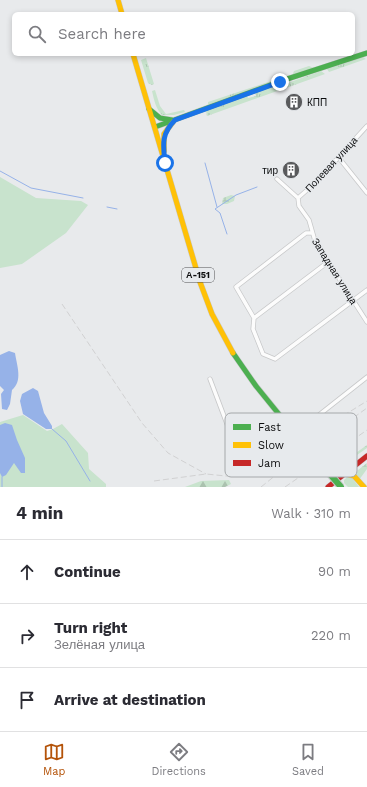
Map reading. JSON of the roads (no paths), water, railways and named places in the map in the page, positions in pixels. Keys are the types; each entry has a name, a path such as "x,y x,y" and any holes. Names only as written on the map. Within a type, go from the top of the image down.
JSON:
{"main road":[{"path":"118,0 121,12"},
{"path":"155,127 281,81 367,53"},
{"name":"А-151","path":"134,56 197,270 219,328 234,355 253,383 278,413"},
{"path":"149,108 160,118 175,120"},
{"path":"165,163 163,139 166,130 175,120"},
{"path":"357,467 358,464 367,456"},
{"name":"А-151","path":"332,477 341,487"},
{"path":"328,487 342,477"},
{"path":"355,477 364,487"}],"street":[{"name":"Полевая улица","path":"277,178 298,198 339,158 367,126"},
{"path":"339,158 367,193"},
{"name":"Западная улица","path":"298,198 299,206 309,220 312,233 328,262 367,322"},
{"path":"312,233 306,233 236,287 254,318 253,329 263,354 275,359 367,290"},
{"path":"254,318 328,262"},
{"path":"321,413 367,377"},
{"path":"210,379 225,419"}],"water":[{"path":"9,351 15,353 18,378 12,390 10,404 7,410 2,409 1,394 4,390 0,386 0,355"},
{"path":"33,388 38,391 44,413 52,426 52,429 46,429 23,414 20,401 22,394"},
{"path":"5,423 12,425 25,458 25,473 21,473 14,463 6,475 2,477 0,473 0,425"}],"waterway":[{"path":"205,163 217,207"},
{"path":"0,171 31,188 83,198"},
{"path":"227,234 220,213 215,209 236,195 257,187"},
{"path":"107,207 117,209"},
{"path":"52,429 66,441 90,481"},
{"path":"2,477 2,487"}],"railway":[{"path":"62,304 142,423 168,453 206,474"},
{"path":"348,413 367,401"},
{"path":"357,415 367,408"},
{"path":"357,437 367,430"},
{"path":"154,481 206,474 225,476"},
{"path":"261,487 273,477"},
{"path":"285,487 299,477"}],"place":[{"name":"КПП","path":"294,102"},
{"name":"тир","path":"291,170"}]}
